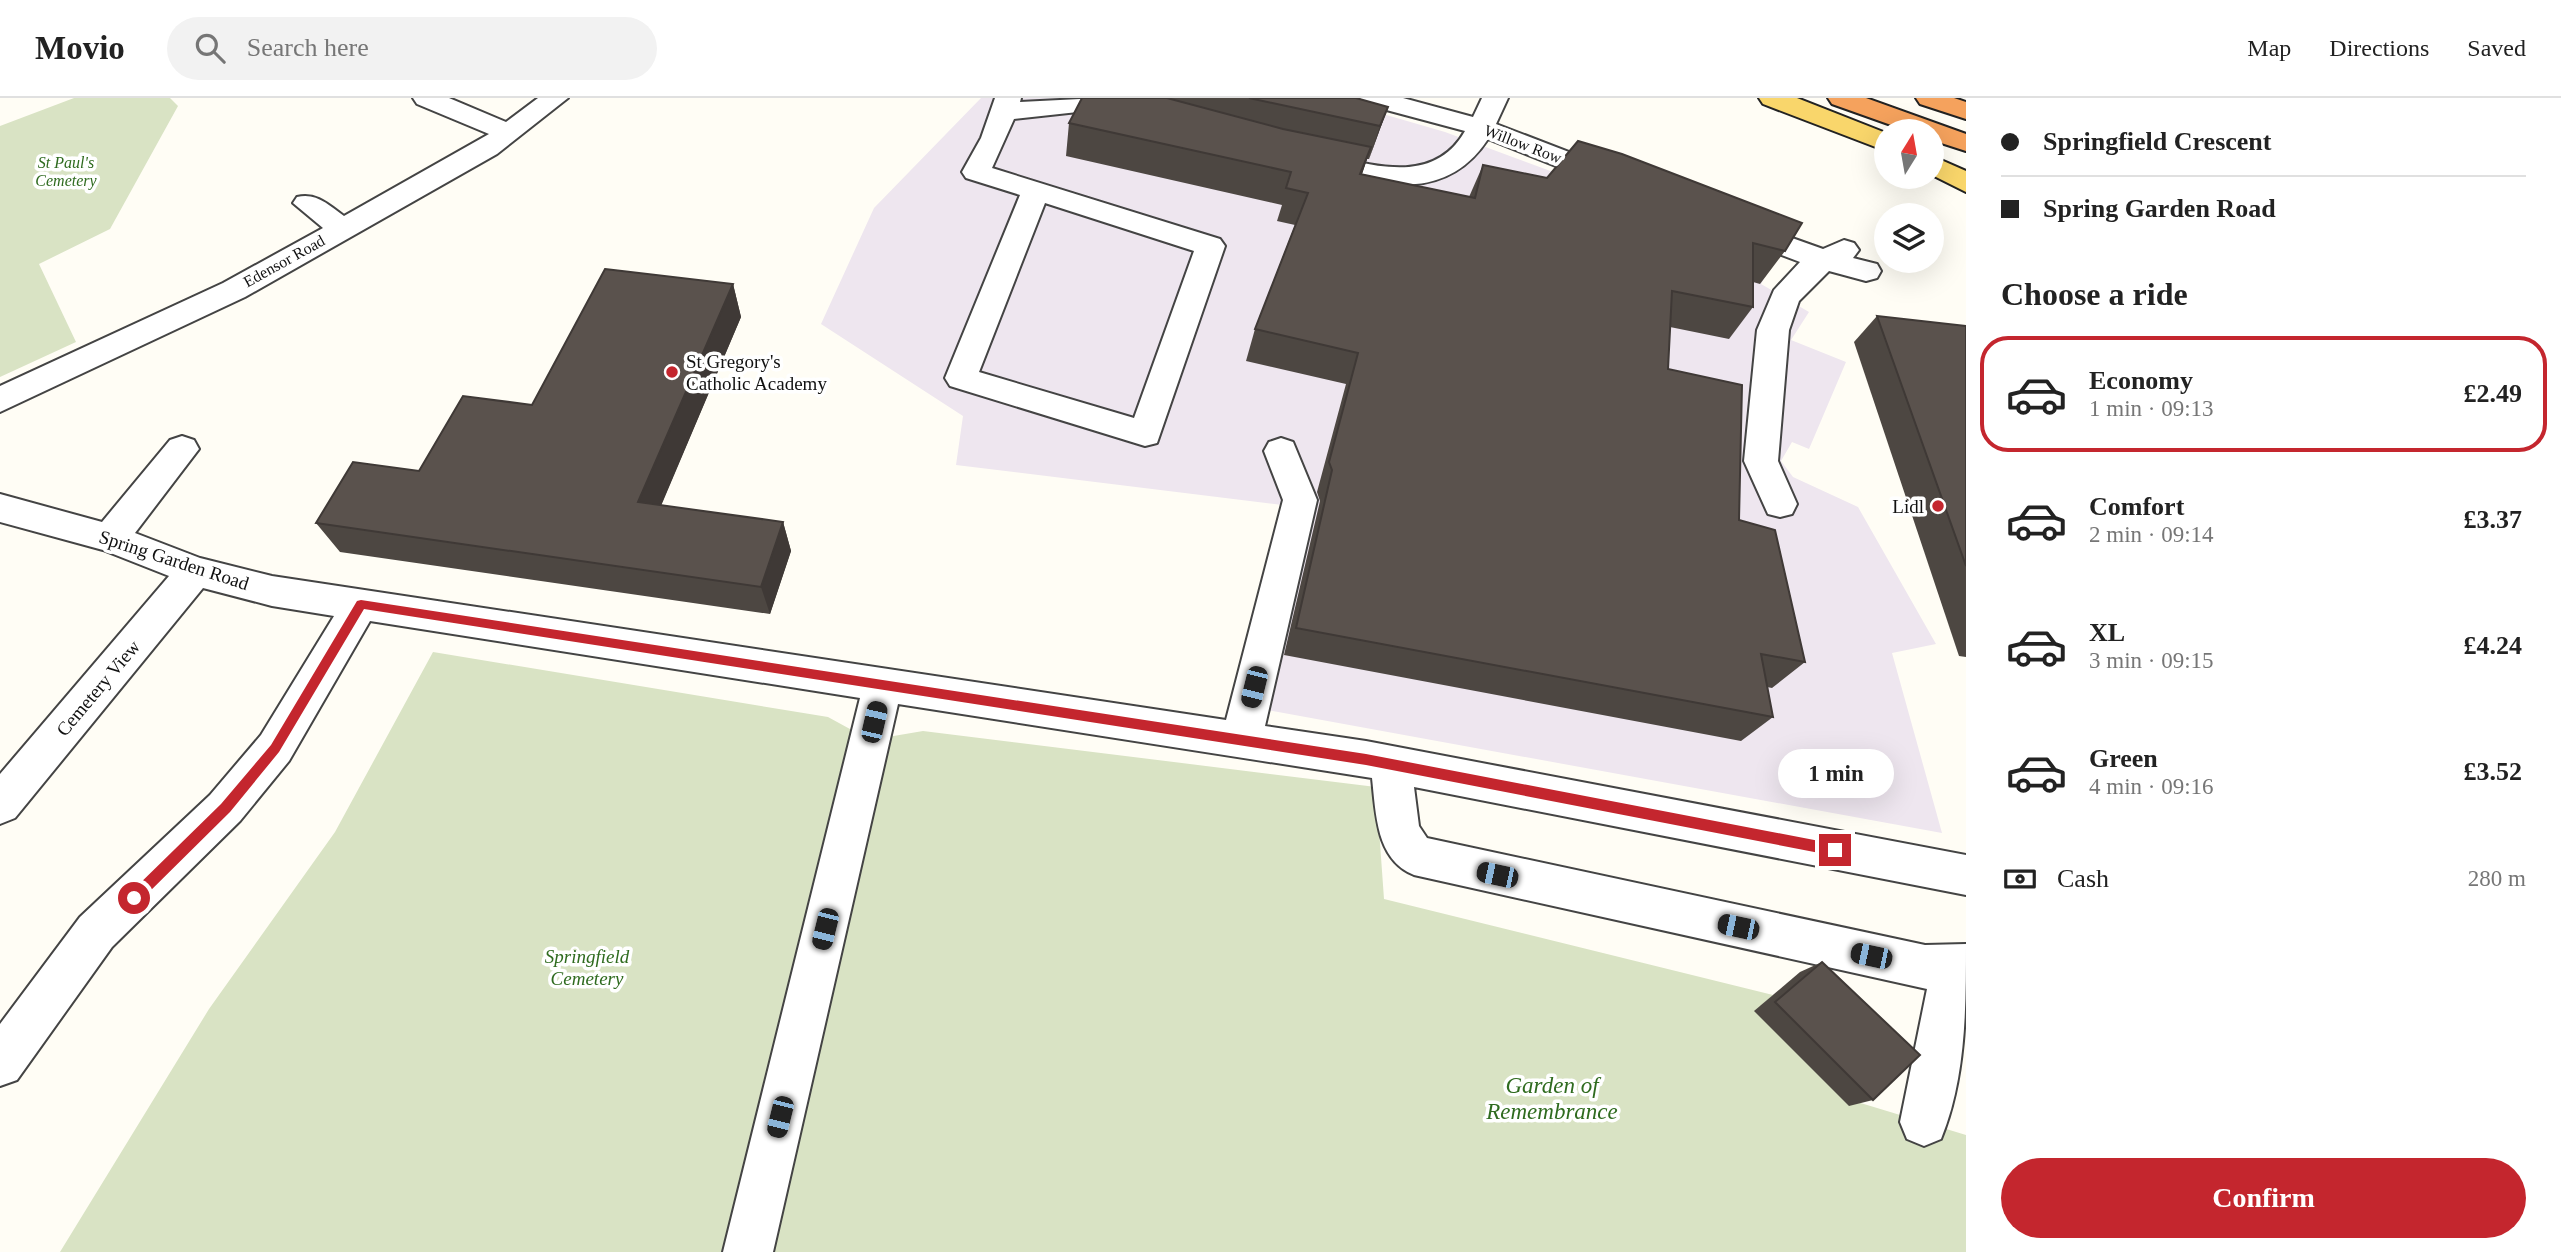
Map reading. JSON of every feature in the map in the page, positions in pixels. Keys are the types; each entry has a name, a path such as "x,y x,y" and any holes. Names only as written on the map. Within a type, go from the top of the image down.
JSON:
{"highway":[{"path":"1841,98 1966,143"},
{"path":"1929,98 1966,111"}],"main road":[{"path":"1772,98 1874,138"},
{"path":"1944,171 1966,183"}],"street":[{"path":"426,98 508,132"},
{"name":"Edensor Road","path":"0,400 234,290 487,148 555,98"},
{"name":"Willow Row","path":"1373,98 1481,127 1633,186"},
{"path":"1282,150 1369,172 1422,174 1446,168 1458,159 1481,127 1495,98"},
{"path":"1036,191 961,378 1145,434 1210,246 976,172 994,138 1005,105 1087,103 1156,118"},
{"path":"307,203 342,228"},
{"path":"1709,216 1823,260 1866,271"},
{"path":"1780,504 1761,460 1773,330 1785,297 1812,267 1855,244"},
{"path":"110,538 182,449"},
{"path":"1241,741 1300,500 1281,450"},
{"name":"Spring Garden Road","path":"0,508 110,538 195,571 272,591 1391,764 1966,875"},
{"name":"Cemetery View","path":"0,805 195,571"},
{"path":"0,1063 96,932 225,808 275,748 361,604"},
{"path":"748,1252 883,685"},
{"path":"1391,764 1399,832 1414,855 1925,967 1960,966 1924,1122"}],"shaded area":[{"path":"981,98 1349,98 1345,103 1445,132 1778,255 1761,284 1809,312 1791,340 1846,362 1809,449 1792,442 1781,461 1793,477 1858,507 1936,644 1892,653 1942,833 1229,703 1283,505 956,465 963,416 821,324 874,208"}],"green space":[{"name":"St Paul's Cemetery","path":"74,98 170,98 178,106 110,229 39,264 76,342 0,377 0,126"},
{"name":"Springfield Cemetery","path":"433,652 828,717 870,740 923,731 1376,787 1384,899 1773,995 1755,1011 1854,1101 1966,1135 1966,1252 60,1252 209,1009 335,832"}],"building":[{"path":"1082,98 1167,98 1283,129 1371,147 1360,174 1475,198 1483,165 1547,178 1578,141 1622,154 1802,223 1785,251 1753,243 1753,307 1672,291 1668,369 1742,385 1739,520 1775,530 1805,662 1761,654 1773,717 1296,628 1332,470 1329,462 1358,353 1255,329 1308,193 1286,188 1291,172 1069,123"},
{"path":"1249,98 1356,98 1388,107 1380,126"},
{"path":"605,269 733,284 638,502 783,522 761,587 316,523 353,462 419,471 463,396 532,405"},
{"path":"1877,316 1966,326 1966,566"},
{"path":"1822,962 1920,1055 1873,1100 1775,1002"}],"place":[{"name":"St Gregory's Catholic Academy","path":"672,372"},
{"name":"Lidl","path":"1938,506"}],"route":[{"path":"134,898 225,808 275,748 361,604 699,659 1366,759 1835,850"}],"park label":[{"name":"Garden of Remembrance","path":"1552,1098"}]}
